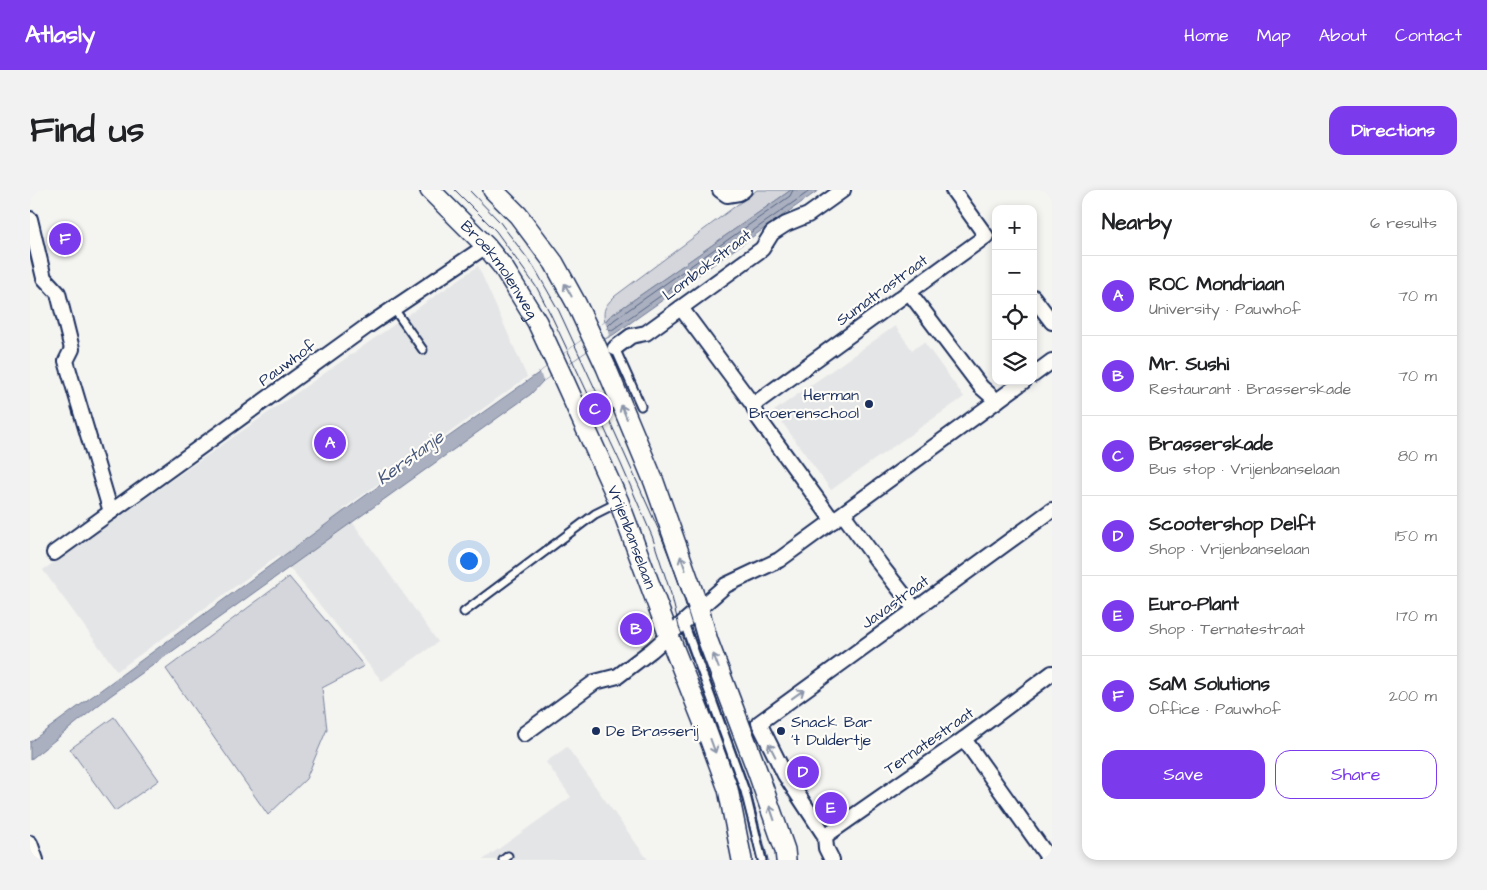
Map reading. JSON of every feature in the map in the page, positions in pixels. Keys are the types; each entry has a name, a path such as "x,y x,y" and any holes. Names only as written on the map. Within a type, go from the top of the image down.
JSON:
{"main road":[{"name":"Broekmolenweg","path":"430,190 486,246 503,267 537,322 558,368"},
{"path":"493,190 518,215 554,263 576,303 606,367 654,482 699,609 708,641 758,772 785,850 786,860"},
{"name":"Vrijenbanselaan","path":"558,368 619,502 728,789 742,860"}],"street":[{"path":"723,193 739,193 744,190"},
{"name":"Lombokstraat","path":"615,348 631,336 646,333 762,249 772,233 786,224 808,215 843,190"},
{"name":"Sumatrastraat","path":"753,405 986,236 953,190"},
{"path":"30,220 44,278 58,293 72,349 66,361 111,512"},
{"name":"Pauwhof","path":"54,553 394,308 486,246"},
{"path":"909,292 981,388 997,401"},
{"path":"1037,302 1052,322"},
{"path":"681,308 753,405 759,419 838,518 882,567 915,609"},
{"path":"1037,372 1052,361"},
{"path":"524,734 595,682 618,676 669,636 726,585 779,560 1019,385"},
{"name":"Javastraat","path":"785,775 759,723 1052,510"},
{"name":"Ternatestraat","path":"825,836 964,739 1052,673"},
{"path":"964,739 1050,860"},
{"path":"758,772 785,775 825,836 826,848 832,860"},
{"path":"30,843 36,860"}],"lane":[{"path":"394,308 423,350"},
{"path":"615,348 641,406"},
{"path":"464,612 595,514 619,502"},
{"path":"684,623 745,791 762,860"}],"shaded area":[{"path":"757,190 791,190 609,317 605,322 604,314 606,308 615,296"},
{"path":"478,266 527,377 343,509 438,642 382,681 279,555 117,671 43,570"},
{"name":"Herman Broerenschool","path":"895,326 912,350 924,342 964,397 831,490 774,411"},
{"path":"289,577 364,666 322,688 327,729 306,779 268,815 166,669"},
{"path":"114,717 159,780 115,811 70,749"},
{"path":"567,747 648,860 483,860 571,797 546,762"}],"water":[{"path":"791,190 819,190 613,335 543,381 531,394 110,696 30,760 30,742 362,498 540,372 609,317"}],"pier":[{"path":"605,322 610,335 543,381 540,372"}],"tram line":[{"path":"455,190 496,231 537,288 621,464 652,536 672,597 679,627 740,792 757,860"},
{"path":"469,190 499,221 534,267 559,311 660,533 750,789 768,860"}],"place":[{"name":"SaM Solutions","path":"65,239"},
{"name":"Herman Broerenschool","path":"869,404"},
{"name":"Brasserskade","path":"595,409"},
{"name":"ROC Mondriaan","path":"330,443"},
{"name":"Mr. Sushi","path":"636,629"},
{"name":"De Brasserij","path":"596,731"},
{"name":"Snack Bar 't Duldertje","path":"781,731"},
{"name":"Scootershop Delft","path":"803,772"},
{"name":"Euro-Plant","path":"831,808"}],"water label":[{"name":"Kerstanje","path":"410,458"}]}
